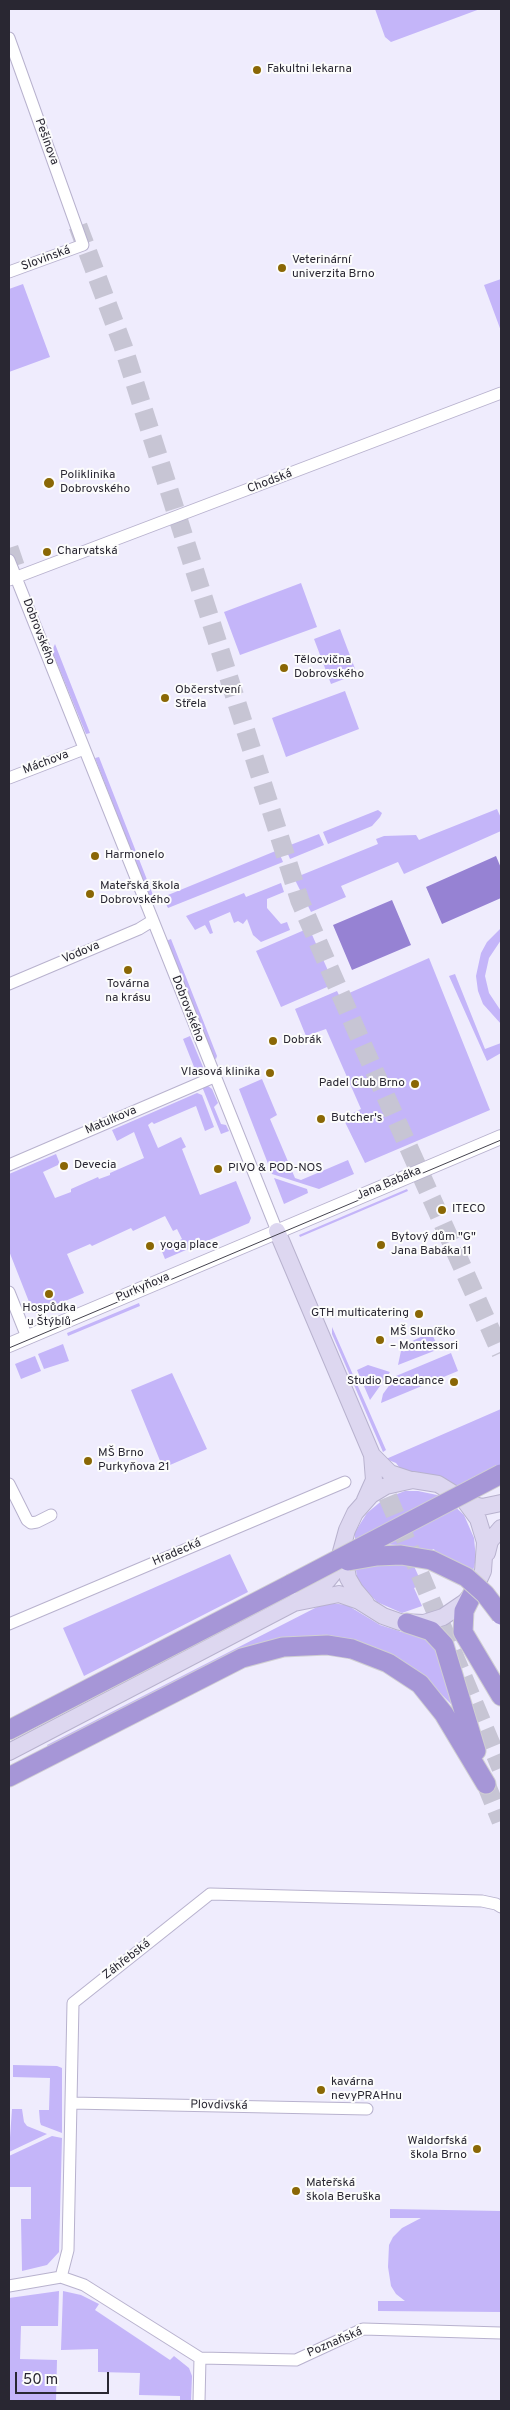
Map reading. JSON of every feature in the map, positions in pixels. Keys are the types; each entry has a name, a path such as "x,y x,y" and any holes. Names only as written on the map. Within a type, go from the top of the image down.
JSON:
{"highway":[{"path":"9,1730 501,1474"},
{"path":"291,1584 344,1562 377,1556 418,1557 443,1564 466,1577 485,1594 501,1615"},
{"path":"473,1593 464,1611 463,1632 501,1696"},
{"path":"9,1777 242,1658 283,1647 326,1645 352,1649 388,1663 420,1684 444,1714 486,1784 444,1645 438,1636 424,1627 407,1623"}],"main road":[{"name":"Dobrovského","path":"277,1231 372,1455 374,1480 361,1504"},
{"name":"Dobrovského","path":"372,1455 390,1473 403,1479 413,1480"},
{"path":"9,1752 294,1603 332,1576 339,1562 350,1522 361,1504 386,1486 413,1480 438,1484 474,1505 482,1507 501,1503"},
{"path":"464,1500 482,1527 485,1542 485,1562"},
{"path":"294,1603 339,1594 353,1598 383,1616 407,1623 424,1623 443,1617 459,1608 473,1593 479,1582 490,1541 501,1528"},
{"path":"344,1544 344,1564 348,1578 355,1590 370,1607"}],"street":[{"name":"Pešinova","path":"9,38 83,245"},
{"name":"Slovinská","path":"9,272 83,245"},
{"name":"Chodská","path":"13,579 501,393"},
{"name":"Dobrovského","path":"9,560 13,579 84,749 277,1231"},
{"name":"Máchova","path":"9,778 84,749"},
{"name":"Vodova","path":"9,984 139,929 152,921"},
{"name":"Matulkova","path":"9,1165 214,1077"},
{"name":"Jana Babáka","path":"277,1231 501,1137"},
{"name":"Purkyňova","path":"9,1345 277,1231"},
{"path":"9,1292 27,1337"},
{"name":"Hradecká","path":"9,1624 345,1482"},
{"path":"9,1484 27,1520 37,1522 51,1515"},
{"name":"Záhřebská","path":"61,2277 68,2250 73,2003 210,1894 482,1901 501,1907"},
{"name":"Plovdivská","path":"71,2104 366,2109"},
{"path":"9,2286 61,2277 84,2285 200,2358 199,2401"},
{"name":"Poznaňská","path":"200,2358 296,2360 363,2329 501,2333"}],"shaded area":[{"path":"375,9 480,9 391,42 385,37"},
{"path":"501,279 501,331 484,285"},
{"path":"23,284 50,357 9,372 9,289"},
{"path":"301,583 317,627 240,655 224,612"},
{"path":"340,629 357,674 331,684 314,639"},
{"path":"55,644 90,733 86,734 52,651"},
{"path":"345,691 359,729 286,757 272,718"},
{"path":"99,757 153,895 149,896 95,758"},
{"path":"497,809 501,818 501,831 404,874 398,862 341,886 346,897 311,912 294,878 378,844 376,839 384,836 416,835 419,840"},
{"path":"378,810 382,813 372,826 328,844 323,832"},
{"path":"319,834 324,845 290,859 285,847"},
{"path":"278,850 283,862 168,908 165,902 168,895"},
{"path":"496,856 501,868 501,898 442,924 426,887"},
{"path":"281,883 284,892 267,899 267,908 281,924 287,922 290,930 261,942 253,935 247,919 243,924 238,921 234,923 230,912 209,921 213,933 210,934 205,925 195,930 186,916 244,893 246,897"},
{"path":"392,900 411,945 352,970 333,925"},
{"path":"309,928 334,984 281,1007 256,951"},
{"path":"501,928 501,940 489,958 485,976 489,993 501,1011 501,1024 483,1004 478,991 476,976 481,953 487,942"},
{"path":"171,939 217,1056 216,1059 212,1057 166,941"},
{"name":"Padel Club Brno","path":"429,958 490,1110 365,1163 343,1118 361,1109 326,1029 306,1036 295,1009 337,991 340,997"},
{"path":"455,974 485,1049 501,1043 501,1053 487,1061 449,976"},
{"path":"190,1036 203,1067 198,1077 183,1039"},
{"path":"262,1079 277,1115 270,1119 295,1178 301,1180 348,1160 354,1174 319,1189 272,1174 239,1089"},
{"path":"201,1084 212,1089 218,1103 214,1107 221,1124 226,1125 229,1131 221,1134"},
{"path":"197,1093 202,1095 214,1127 205,1131 196,1106 148,1125 158,1148 181,1137 186,1147 182,1149 200,1195 236,1181 251,1218 249,1223 165,1259 161,1249 176,1244 176,1242 182,1239 177,1229 173,1231 165,1216 133,1231 131,1228 92,1246 90,1244 67,1254 84,1293 37,1313 33,1312 9,1251 9,1174 56,1154 60,1164 43,1172 55,1198 71,1192 71,1189 98,1177 99,1179 110,1175 110,1173 144,1158 134,1132 117,1141 112,1130"},
{"path":"274,1178 307,1189 308,1193 284,1204"},
{"path":"407,1189 408,1191 300,1237 299,1235"},
{"path":"139,1303 140,1306 68,1336 67,1333"},
{"path":"332,1327 386,1450 383,1452 332,1334"},
{"path":"431,1332 439,1349 398,1365 402,1346"},
{"path":"63,1344 69,1361 44,1369 38,1354"},
{"path":"451,1353 458,1371 381,1403 383,1394 396,1376"},
{"path":"35,1356 41,1371 21,1379 15,1364"},
{"path":"368,1365 390,1372 370,1400 357,1370"},
{"path":"172,1373 207,1449 163,1468 131,1390"},
{"path":"501,1409 501,1466 460,1487 439,1476 402,1471 396,1463 386,1459"},
{"path":"405,1491 418,1491 437,1495 448,1500 464,1515 474,1538 476,1559 472,1575 438,1558 434,1549 424,1553 396,1545 355,1542 355,1532 367,1513 384,1499"},
{"path":"230,1554 248,1592 84,1676 63,1628"},
{"path":"354,1556 414,1566 422,1584 414,1588 422,1606 402,1613 377,1602 362,1586 357,1577"},
{"path":"330,1603 347,1605 380,1625 402,1632 418,1634 433,1641 454,1707 422,1675 304,1637 48,1747 47,1745 319,1606"},
{"path":"13,2065 57,2066 62,2068 62,2133 41,2125 40,2122 39,2110 49,2110 50,2078 13,2077"},
{"path":"12,2109 22,2109 24,2122 27,2126 47,2134 9,2152"},
{"path":"52,2136 62,2138 59,2252 47,2265 22,2271 21,2219 31,2219 31,2187 9,2187 9,2156"},
{"path":"390,2209 501,2211 501,2312 378,2311 378,2301 405,2301 396,2294 391,2286 388,2267 389,2245 393,2237 402,2228 421,2218 390,2218"},
{"path":"59,2291 58,2326 21,2326 20,2359 57,2360 56,2401 9,2401 9,2298"},
{"path":"63,2291 81,2295 99,2304 95,2310 170,2360 174,2356 189,2368 192,2376 191,2401 180,2401 180,2396 139,2395 140,2373 98,2372 98,2349 61,2350"}],"tunnel":[{"path":"78,226 123,346 300,901 501,1353"},
{"path":"9,548 20,580"},
{"path":"377,1471 501,1768"},
{"path":"486,1784 501,1821"}],"tram line":[{"path":"9,1348 501,1140"}],"place":[{"name":"Fakultni lekarna","path":"257,70"},
{"name":"Veterinární univerzita Brno","path":"282,268"},
{"name":"Poliklinika Dobrovského","path":"49,483"},
{"name":"Charvatská","path":"47,552"},
{"name":"Tělocvična Dobrovského","path":"284,668"},
{"name":"Občerstvení Střela","path":"165,698"},
{"name":"Harmonelo","path":"95,856"},
{"name":"Mateřská škola Dobrovského","path":"90,894"},
{"name":"Továrna na krásu","path":"128,970"},
{"name":"Dobrák","path":"273,1041"},
{"name":"Vlasová klinika","path":"270,1073"},
{"name":"Padel Club Brno","path":"415,1084"},
{"name":"Butcher's","path":"321,1119"},
{"name":"Devecia","path":"64,1166"},
{"name":"PIVO & POD-NOS","path":"218,1169"},
{"name":"ITECO","path":"442,1210"},
{"name":"Bytový dům \"G\" Jana Babáka 11","path":"381,1245"},
{"name":"yoga place","path":"150,1246"},
{"name":"Hospůdka u Štýblů","path":"49,1294"},
{"name":"GTH multicatering","path":"419,1314"},
{"name":"MŠ Sluníčko – Montessori","path":"380,1340"},
{"name":"Studio Decadance","path":"454,1382"},
{"name":"MŠ Brno Purkyňova 21","path":"88,1461"},
{"name":"kavárna nevyPRAHnu","path":"321,2090"},
{"name":"Waldorfská škola Brno","path":"477,2149"},
{"name":"Mateřská škola Beruška","path":"296,2191"}]}
